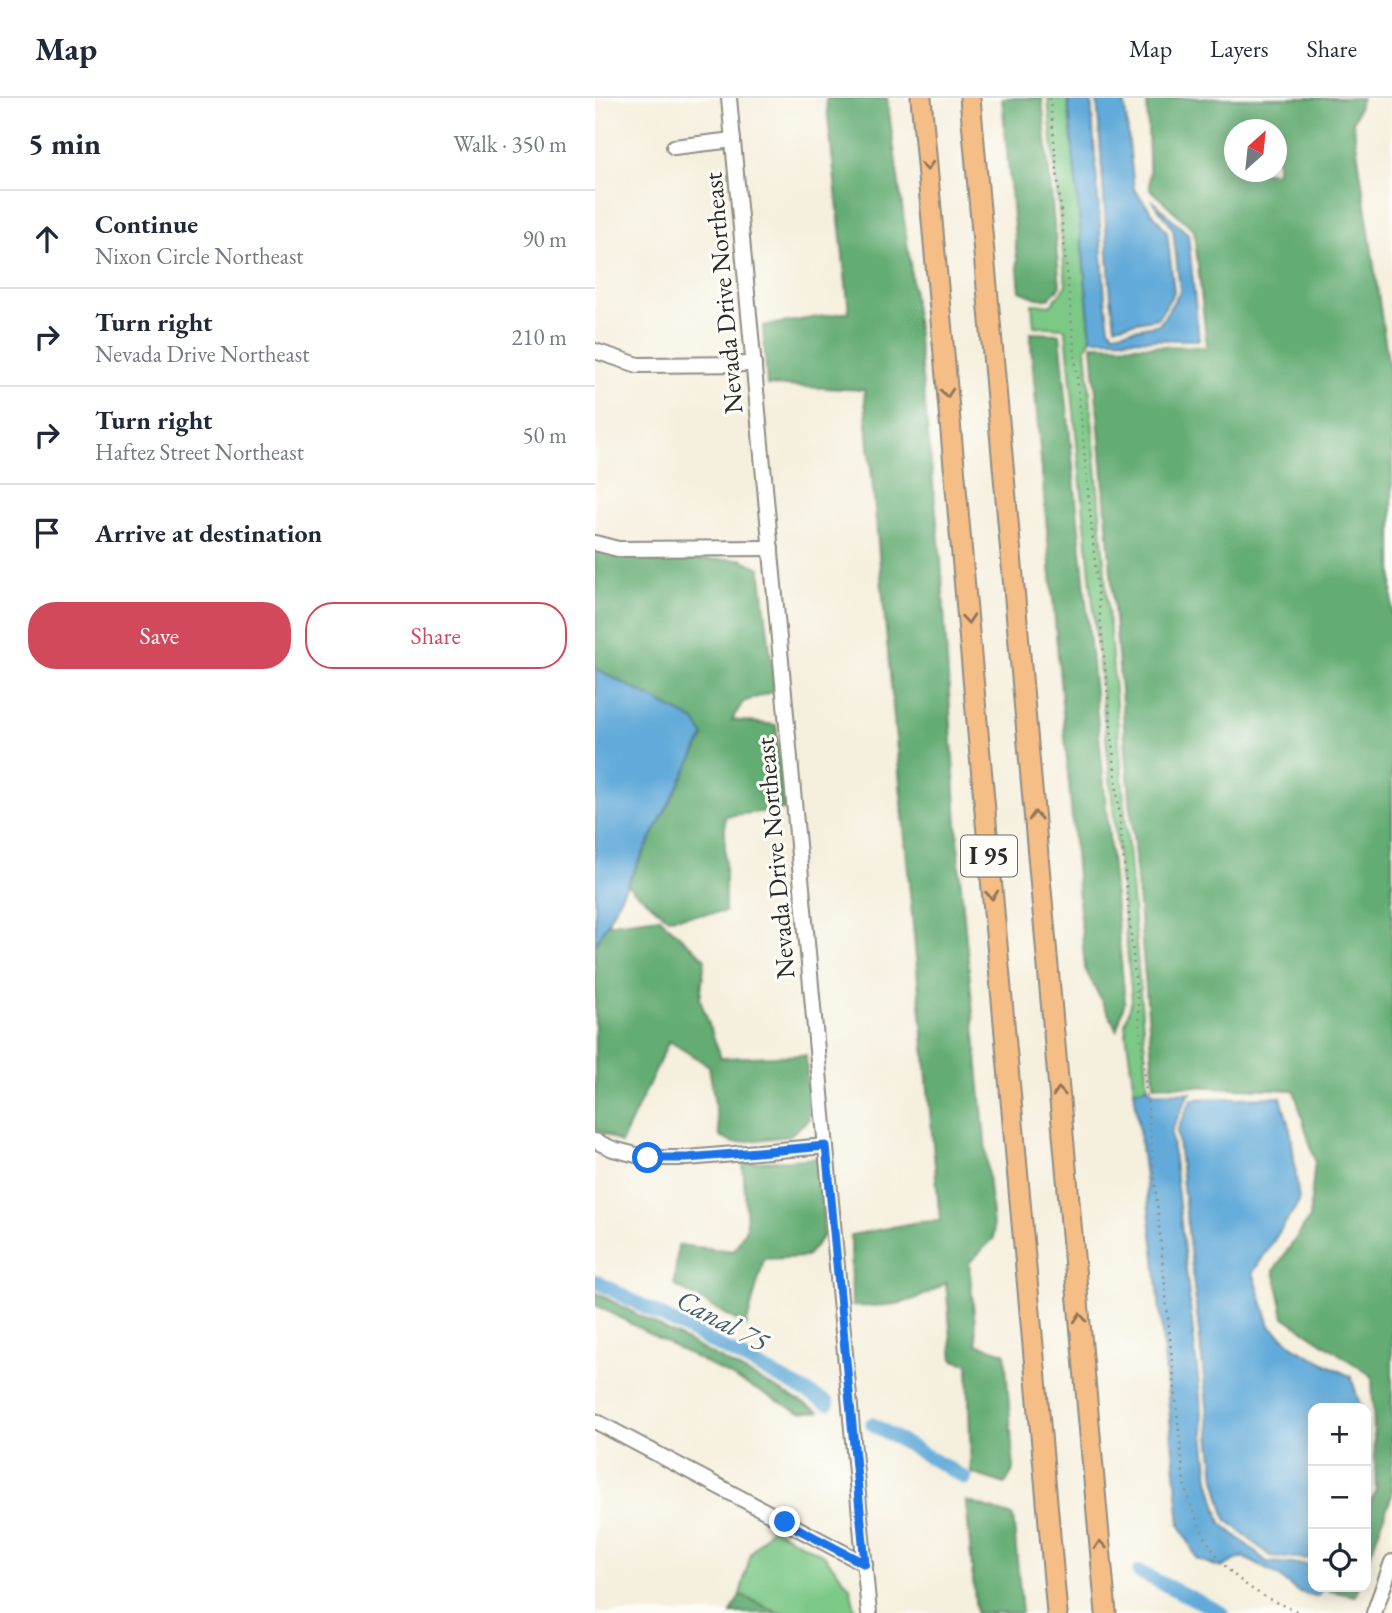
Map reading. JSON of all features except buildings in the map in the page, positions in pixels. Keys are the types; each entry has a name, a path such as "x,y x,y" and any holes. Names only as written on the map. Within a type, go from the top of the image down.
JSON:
{"highway":[{"name":"I 95","path":"921,98 1057,1613"},
{"name":"I 95","path":"970,98 1106,1613"}],"street":[{"name":"Nevada Drive Northeast","path":"729,98 869,1613"},
{"path":"674,147 733,140"},
{"path":"595,351 638,365 754,364"},
{"path":"595,543 618,549 771,548"},
{"path":"595,1140 613,1149 648,1158 687,1158 826,1146"},
{"path":"595,1421 865,1564"},
{"path":"1374,1613 1392,1562"}],"path":[{"path":"1050,98 1184,1483 1194,1518 1216,1557 1250,1589 1302,1613"}],"green space":[{"path":"826,98 887,98 910,263 941,560 960,874 994,1238 969,1263 977,1344 1005,1353 1014,1469 1005,1484 971,1473 968,1364 953,1360 946,1283 922,1296 901,1303 852,1306 851,1235 918,1222 940,1221 864,390 767,385 763,326 849,312"},
{"path":"1002,98 1042,98 1060,286 1049,299 1037,298 1020,291"},
{"path":"1048,98 1068,98 1091,339 1086,347 1148,1087 1134,1090 1125,1024 1132,1000 1066,331 1063,328 1034,326 1032,304 1051,305 1066,285"},
{"path":"1147,98 1362,98 1353,122 1392,389 1392,1494 1371,1553 1371,1500 1376,1489 1372,1376 1284,1317 1274,1270 1309,1219 1315,1161 1294,1090 1154,1085 1092,345 1207,347 1194,230 1150,189"},
{"path":"1030,333 1060,334 1125,1001 1117,1030 1085,969"},
{"path":"595,549 652,561 741,559 760,568 775,691 743,702 732,720 776,725 785,809 725,816 725,912 668,918 627,885 704,736 694,721 595,668"},
{"path":"659,917 705,959 700,999 721,1058 806,1055 809,1119 789,1136 734,1143 720,1136 709,1066 669,1041 621,1143 595,1129 595,946 606,924"},
{"path":"819,1158 824,1235 806,1257 764,1259 746,1326 674,1285 678,1245 734,1251 747,1226 743,1163"},
{"path":"595,1292 820,1412 799,1412 595,1305"},
{"path":"966,1501 1013,1516 1022,1613 976,1613"},
{"path":"771,1528 824,1555 850,1587 856,1613 779,1613 740,1595 751,1553"},
{"path":"1334,1592 1357,1592 1355,1596"},
{"path":"740,1595 779,1613 731,1613"}],"water":[{"path":"1068,98 1091,98 1109,328 1114,333 1160,324 1180,291 1173,229 1152,200 1188,234 1199,340 1091,339"},
{"path":"1097,98 1124,98 1134,189 1167,232 1174,292 1158,318 1115,326 1111,297"},
{"path":"595,668 695,721 704,736 595,946"},
{"path":"1148,1087 1153,1092 1191,1093 1171,1132 1209,1479 1221,1523 1267,1562 1308,1565 1308,1592 1321,1592 1318,1596 1297,1591 1273,1573 1242,1557 1221,1568 1197,1559 1180,1525 1155,1258 1134,1090"},
{"path":"1281,1097 1291,1134 1299,1202 1253,1272 1270,1326 1297,1349 1351,1377 1359,1403 1308,1403 1308,1559 1270,1556 1226,1519 1215,1478 1177,1131 1192,1099"}],"waterway":[{"name":"Canal 75","path":"595,1281 828,1403"},
{"name":"Canal 75","path":"872,1424 965,1478"},
{"name":"Canal 75","path":"1139,1572 1222,1613"}],"route":[{"path":"648,1158 687,1158 826,1146 865,1564 785,1522"}]}
